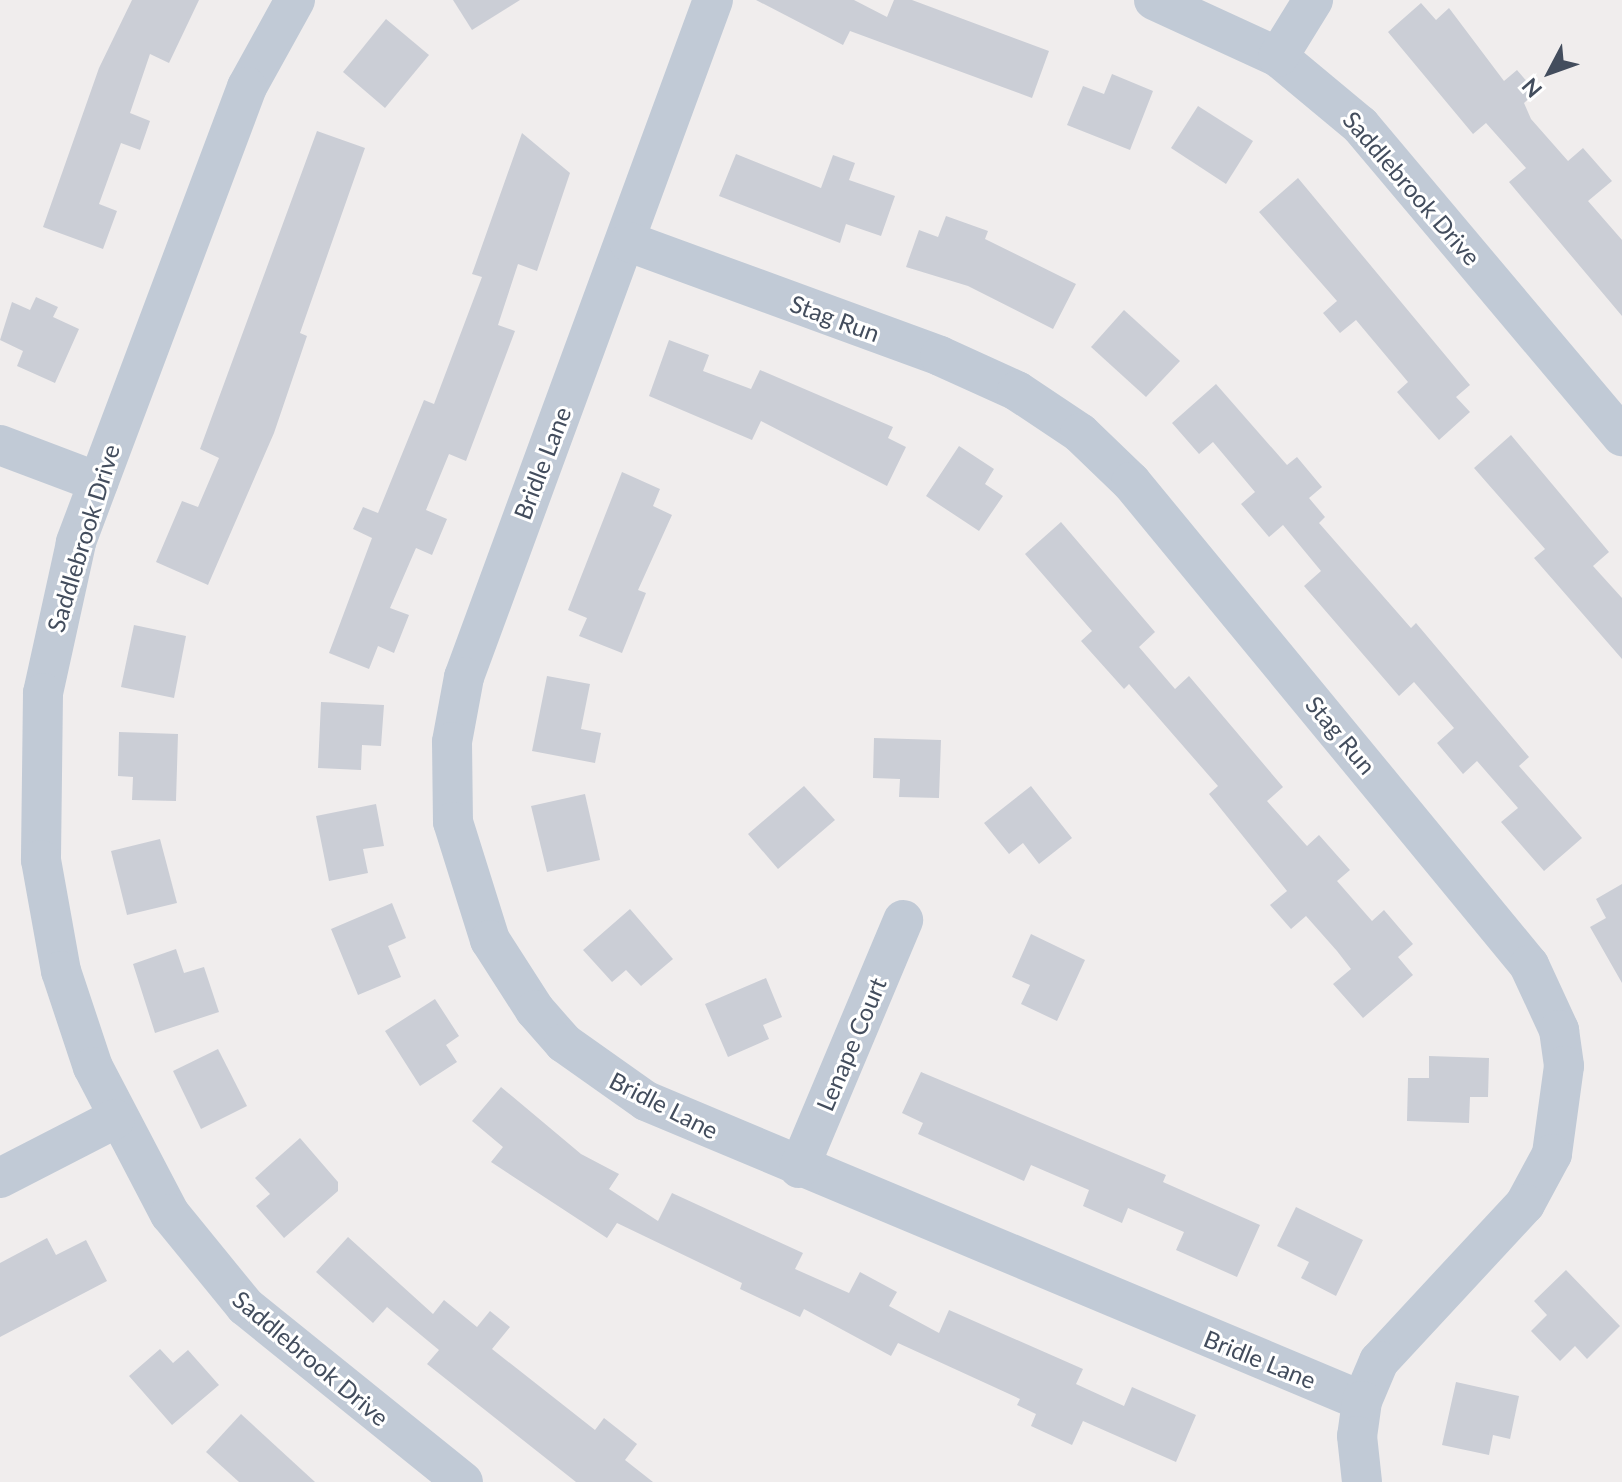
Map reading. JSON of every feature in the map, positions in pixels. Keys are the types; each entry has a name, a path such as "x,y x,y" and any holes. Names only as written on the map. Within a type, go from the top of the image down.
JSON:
{"street":[{"name":"Saddlebrook Drive","path":"295,0 247,87 98,482 49,652 39,803 41,860 61,971 115,1119 170,1214 227,1288 463,1482"},
{"name":"Bridle Lane","path":"713,0 629,242 474,643 452,742 453,822 490,940 535,1010 564,1043 646,1101 799,1168 1362,1401"},
{"name":"Saddlebrook Drive","path":"1154,0 1278,57 1321,89 1385,152 1622,436"},
{"path":"1278,57 1313,0"},
{"name":"Stag Run","path":"629,242 968,368 1047,408 1080,433 1131,482 1529,965 1559,1030 1564,1066 1552,1154 1525,1204 1399,1335 1362,1401 1357,1436 1362,1482"},
{"path":"0,445 98,482"},
{"name":"Lenape Court","path":"799,1168 903,920"},
{"path":"0,1178 115,1119"}],"building":[{"path":"132,0 199,0 169,63 150,54 130,113 150,121 140,150 121,143 99,204 117,211 103,249 43,227 99,68"},
{"path":"453,0 520,0 472,30"},
{"path":"756,0 854,0 887,17 894,0 912,0 1049,51 1032,98 850,31 843,45"},
{"path":"1421,3 1436,20 1449,8 1504,81 1517,70 1536,92 1524,103 1531,119 1568,161 1583,148 1612,181 1588,201 1622,240 1622,316 1509,182 1526,168 1486,123 1473,134 1388,32"},
{"path":"386,19 429,55 385,108 343,72"},
{"path":"1112,74 1153,91 1130,150 1067,125 1083,86 1104,94"},
{"path":"1198,106 1253,141 1226,184 1171,148"},
{"path":"317,131 365,148 300,333 307,336 274,433 208,585 156,562 182,501 198,507 219,458 200,449"},
{"path":"522,133 570,173 537,271 518,264 498,325 515,331 466,461 449,454 426,510 447,519 432,555 416,548 390,608 409,615 394,653 378,646 369,669 329,653 372,538 353,529 363,507 378,513 424,400 434,404 482,277 472,274"},
{"path":"736,154 821,188 833,155 855,163 849,180 895,196 881,236 846,224 840,243 719,196"},
{"path":"1298,178 1470,385 1456,397 1470,412 1439,440 1397,392 1408,382 1356,320 1340,333 1323,313 1337,301 1259,212"},
{"path":"946,216 988,231 985,239 1076,284 1053,329 968,286 906,267 919,230 938,237"},
{"path":"36,297 58,307 53,317 79,329 55,383 17,366 23,351 0,340 12,302 30,310"},
{"path":"1124,310 1180,361 1146,397 1091,347"},
{"path":"669,340 709,355 703,371 751,389 760,370 893,427 888,438 906,447 887,486 761,421 752,440 649,396"},
{"path":"1216,384 1287,465 1297,457 1322,487 1309,498 1325,517 1319,523 1411,628 1416,623 1529,757 1519,766 1582,838 1544,871 1501,822 1518,808 1477,761 1463,774 1437,743 1454,728 1414,682 1399,696 1304,586 1321,571 1283,525 1269,537 1241,504 1255,492 1213,442 1199,454 1172,423"},
{"path":"1511,435 1609,552 1593,566 1622,598 1622,659 1534,558 1545,549 1474,468"},
{"path":"959,446 994,469 985,484 1003,496 979,531 926,496"},
{"path":"622,472 660,489 653,506 672,515 638,590 646,593 622,653 579,636 587,618 568,610"},
{"path":"1061,522 1155,632 1139,647 1175,689 1189,676 1283,787 1267,801 1307,846 1319,835 1350,870 1337,881 1372,921 1384,910 1413,944 1398,957 1413,975 1363,1018 1333,984 1351,969 1337,951 1306,916 1291,929 1270,905 1287,891 1209,794 1218,786 1129,684 1124,689 1081,641 1092,631 1025,554"},
{"path":"134,625 186,636 174,698 121,687"},
{"path":"547,676 590,684 581,729 601,733 595,763 532,751"},
{"path":"321,702 384,705 381,746 362,745 361,770 318,768"},
{"path":"119,732 178,734 176,801 132,800 133,777 118,776"},
{"path":"874,738 941,740 939,798 899,797 900,779 873,778"},
{"path":"804,786 835,820 778,869 748,834"},
{"path":"1031,786 1072,838 1039,864 1023,843 1009,854 984,823"},
{"path":"585,794 600,860 547,872 531,806"},
{"path":"376,804 384,846 363,849 368,873 329,881 316,816"},
{"path":"160,839 177,903 127,915 111,851"},
{"path":"1622,884 1622,983 1590,927 1606,918 1596,899"},
{"path":"392,903 406,938 388,946 401,977 358,995 331,929"},
{"path":"630,909 673,959 641,986 626,970 612,982 583,950"},
{"path":"1031,934 1085,960 1057,1021 1021,1004 1030,985 1012,977"},
{"path":"176,949 184,973 204,967 219,1012 155,1033 133,964"},
{"path":"766,978 782,1017 763,1025 769,1039 728,1057 705,1004"},
{"path":"435,999 459,1036 446,1045 457,1062 420,1086 385,1031"},
{"path":"218,1049 247,1106 201,1129 173,1071"},
{"path":"1429,1056 1489,1058 1488,1097 1470,1097 1469,1123 1407,1121 1408,1078 1429,1078"},
{"path":"921,1072 1166,1175 1163,1182 1260,1225 1237,1277 1176,1250 1184,1232 1128,1208 1122,1223 1083,1206 1089,1190 1031,1165 1024,1181 918,1134 923,1123 902,1113"},
{"path":"501,1087 581,1154 619,1174 609,1189 658,1221 672,1193 803,1253 795,1269 849,1293 860,1272 897,1292 889,1306 939,1333 949,1310 1083,1369 1076,1384 1124,1406 1132,1387 1196,1415 1176,1462 1083,1421 1072,1445 1031,1426 1036,1414 1017,1405 1020,1399 898,1343 891,1356 804,1309 800,1317 740,1289 742,1283 617,1223 607,1238 491,1162 503,1147 472,1121"},
{"path":"300,1138 338,1182 338,1191 284,1238 256,1206 270,1194 255,1178"},
{"path":"1296,1207 1363,1240 1336,1296 1301,1278 1309,1262 1277,1246"},
{"path":"348,1237 433,1314 444,1300 477,1327 490,1311 510,1327 492,1349 595,1430 604,1418 637,1444 625,1460 653,1482 576,1482 427,1364 439,1350 387,1307 373,1323 316,1272"},
{"path":"47,1238 56,1255 86,1240 107,1281 0,1337 0,1263"},
{"path":"1566,1270 1620,1326 1587,1359 1575,1346 1560,1361 1531,1331 1547,1315 1534,1301"},
{"path":"160,1349 173,1363 188,1350 219,1385 172,1425 129,1376"},
{"path":"1456,1382 1519,1396 1510,1439 1493,1435 1489,1455 1442,1445"},
{"path":"241,1414 315,1482 239,1482 206,1452"}]}
